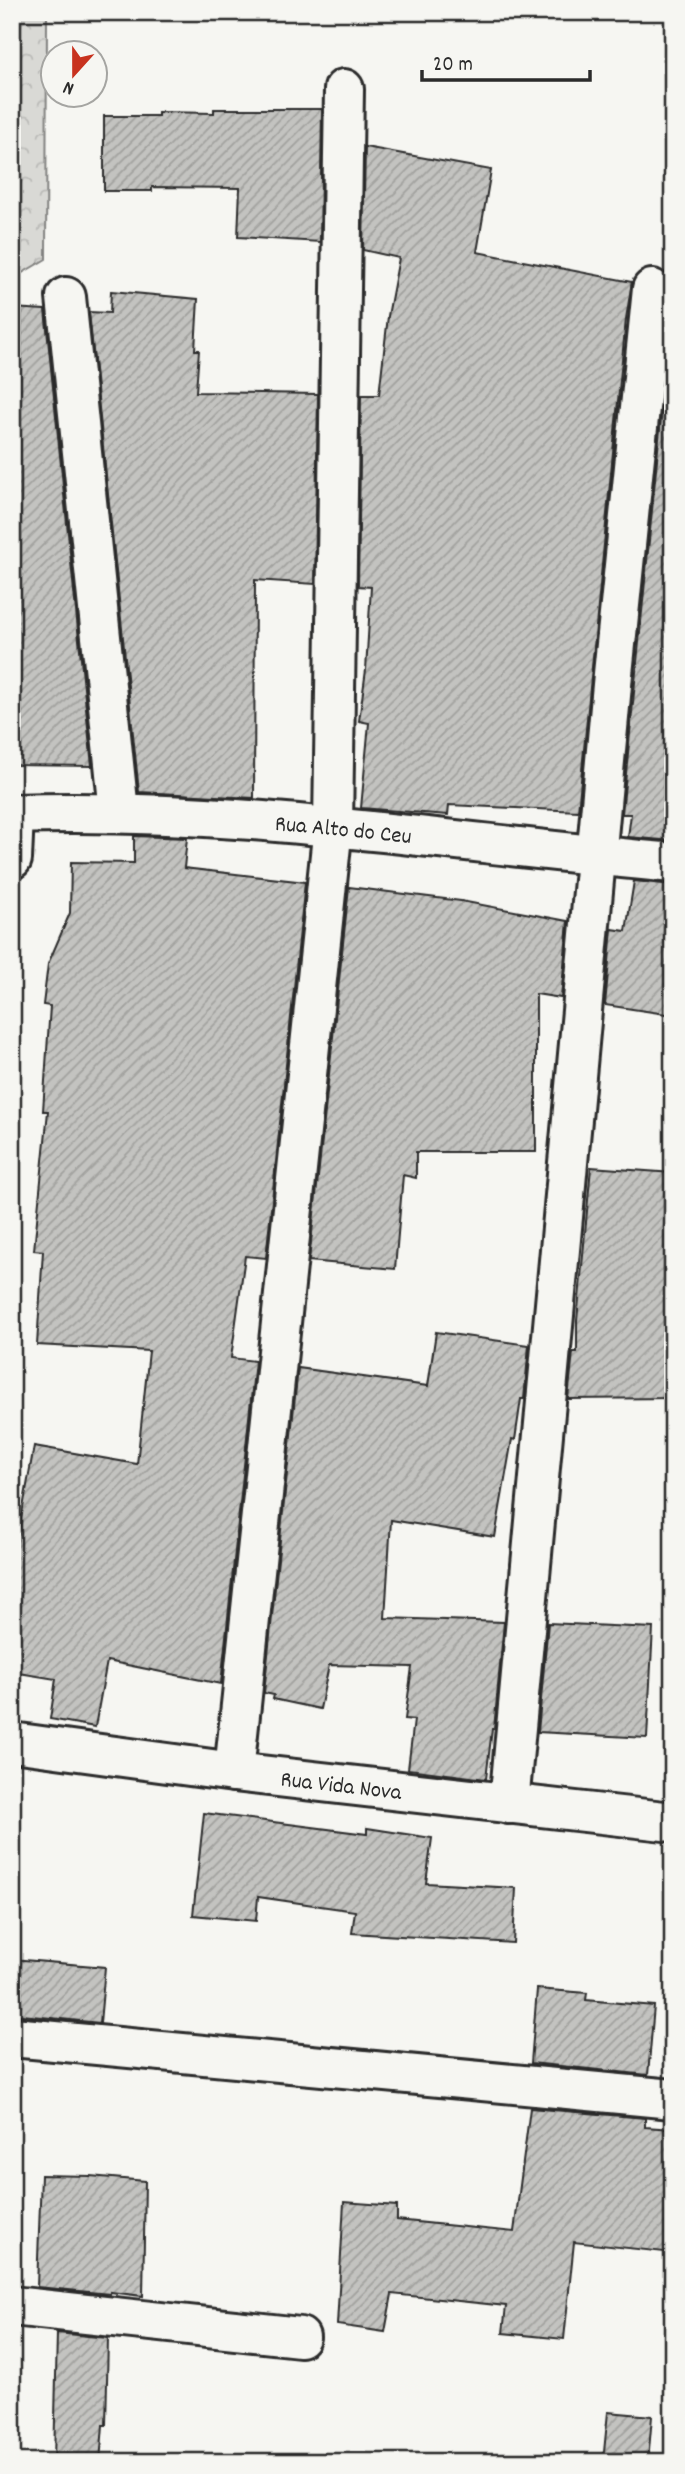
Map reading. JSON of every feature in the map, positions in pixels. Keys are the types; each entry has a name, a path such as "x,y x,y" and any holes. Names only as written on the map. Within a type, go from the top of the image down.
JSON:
{"street":[{"path":"233,1772 332,826 345,89"},
{"path":"509,1804 652,289"},
{"path":"66,297 119,812"},
{"name":"Rua Alto do Ceu","path":"13,814 119,812 332,826 673,863"},
{"path":"12,859 13,814"},
{"name":"Rua Vida Nova","path":"12,1742 233,1772 673,1822"},
{"path":"12,2037 673,2099"},
{"path":"12,2306 300,2337"}],"green space":[{"path":"12,12 47,12 47,38 38,38 38,108 47,108 46,259 12,279"}],"building":[{"path":"214,109 322,109 320,242 238,237 240,188 152,187 152,191 104,191 104,116 158,116 158,112 214,113"},
{"path":"365,147 491,170 477,252 632,282 626,319 578,811 449,805 448,815 361,808 369,723 359,721 366,670 371,587 358,586 361,395 379,395 388,316 399,258 363,250"},
{"path":"111,291 198,299 196,392 318,394 315,584 255,580 254,798 139,792 89,312 110,313"},
{"path":"12,308 45,310 92,766 14,765 16,607 12,606"},
{"path":"670,328 673,328 673,841 628,837 631,814 622,814"},
{"path":"134,836 187,838 184,868 305,882 266,1258 245,1256 231,1358 255,1361 221,1684 107,1661 95,1727 50,1719 56,1679 12,1672 12,1570 34,1446 137,1464 149,1351 37,1345 43,1251 34,1250 48,1111 43,1111 50,1006 43,1005 48,964 70,913 71,862 134,863"},
{"path":"634,881 673,885 673,1015 605,1005 612,929 626,931"},
{"path":"349,887 461,901 568,921 561,998 536,994 536,1152 416,1152 416,1178 403,1175 395,1269 309,1261"},
{"path":"591,1167 673,1173 673,1398 568,1399 573,1352 577,1352 577,1321"},
{"path":"436,1332 529,1345 524,1399 521,1399 515,1440 512,1439 495,1537 391,1520 385,1618 504,1622 494,1729 486,1779 408,1769 414,1720 405,1719 412,1667 329,1665 320,1709 273,1699 274,1695 264,1693 298,1368 428,1386"},
{"path":"548,1623 653,1628 647,1738 538,1732"},
{"path":"204,1813 367,1834 367,1828 432,1838 426,1883 516,1888 513,1943 352,1933 355,1911 258,1897 256,1921 193,1915"},
{"path":"12,1959 105,1967 100,2023 12,2014"},
{"path":"537,1989 587,1993 586,2000 654,2006 648,2075 531,2063"},
{"path":"530,2108 645,2118 645,2127 673,2129 673,2253 574,2242 564,2339 503,2333 506,2306 392,2294 385,2332 337,2325 344,2202 397,2206 397,2220 514,2232"},
{"path":"41,2175 145,2181 143,2296 37,2287"},
{"path":"57,2333 108,2338 106,2425 103,2425 100,2462 54,2462"},
{"path":"608,2412 652,2416 648,2462 603,2462"}]}
